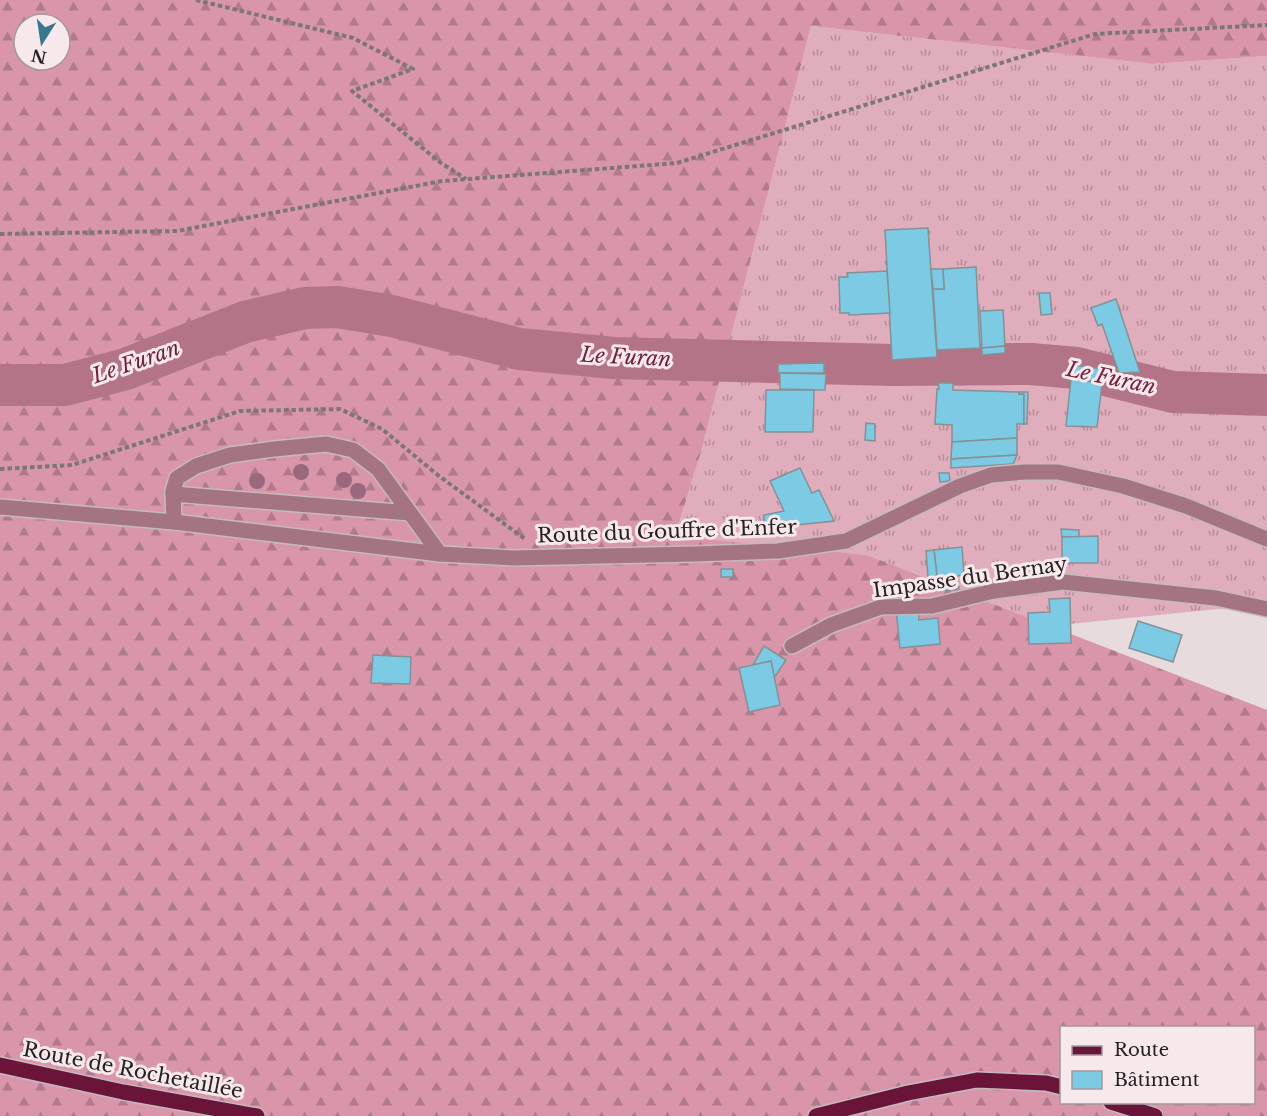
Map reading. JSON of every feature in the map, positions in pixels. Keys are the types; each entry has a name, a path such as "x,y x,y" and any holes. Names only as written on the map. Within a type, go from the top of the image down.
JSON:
{"main road":[{"name":"Route de Rochetaillée","path":"0,1065 123,1092 257,1116"},
{"path":"816,1116 908,1093 978,1080 1046,1083 1060,1086"},
{"path":"1117,1104 1155,1116"}],"street":[{"path":"174,522 173,494 177,478 196,466 230,455 326,444 353,450 378,469 440,554"},
{"name":"Route du Gouffre d'Enfer","path":"0,507 174,522 440,554 513,558 694,554 777,551 846,540 960,486 990,475 1058,472 1123,486 1186,506 1267,539"},
{"path":"173,494 410,513"},
{"name":"Impasse du Bernay","path":"792,646 831,625 881,607 932,606 994,591 1063,582 1216,598 1267,609"}],"path":[{"path":"196,0 353,38 413,69 352,91 441,163 467,179"},
{"path":"0,234 177,231 442,181 677,163 1095,34 1267,25"}],"green space":[{"path":"0,0 1267,0 1267,56 1153,64 811,26 701,452 675,536 867,555 1267,710 1267,1116 0,1116"},
{"path":"811,26 1153,64 1267,56 1267,604 1050,626 867,555 675,537 701,452"}],"building":[{"path":"928,228 937,357 892,360 885,230"},
{"path":"976,267 980,348 937,350 933,289 944,289 943,269"},
{"path":"931,269 943,269 944,289 933,289"},
{"path":"887,271 890,313 849,315 849,313 840,313 839,277 848,277 847,273"},
{"path":"1039,293 1050,293 1052,314 1041,315"},
{"path":"1116,299 1140,372 1119,373 1102,324 1098,326 1091,308"},
{"path":"1003,310 1005,346 982,348 980,311"},
{"path":"1005,346 1005,353 982,355 982,348"},
{"path":"824,363 824,373 778,373 778,364"},
{"path":"1072,365 1103,369 1102,382 1071,378"},
{"path":"780,373 826,374 825,390 780,389"},
{"path":"1071,379 1102,383 1097,427 1066,426"},
{"path":"938,383 953,383 953,390 1024,394 1024,424 1017,424 1017,438 952,442 952,425 935,424"},
{"path":"766,390 814,390 813,432 765,432"},
{"path":"1019,392 1028,392 1027,424 1024,424 1024,394 1019,394"},
{"path":"866,423 875,424 875,441 865,440"},
{"path":"1017,438 1017,455 951,459 952,442"},
{"path":"1017,455 1013,464 951,468 951,459"},
{"path":"800,468 812,493 819,490 834,521 787,526 787,522 764,523 764,515 784,511 770,481"},
{"path":"939,473 949,473 950,481 940,482"},
{"path":"1061,529 1079,530 1079,537 1062,537"},
{"path":"1098,536 1098,563 1062,563 1062,537"},
{"path":"962,547 964,575 957,576 959,589 929,592 928,577 937,577 934,550"},
{"path":"934,550 937,577 928,577 926,551"},
{"path":"721,569 733,569 733,577 721,577"},
{"path":"1070,598 1071,643 1029,644 1028,613 1050,612 1049,599"},
{"path":"918,607 919,620 938,618 940,644 900,648 896,609"},
{"path":"1138,621 1182,635 1173,662 1129,648"},
{"path":"764,646 786,660 774,678 771,661 753,665"},
{"path":"373,655 411,657 410,684 371,683"},
{"path":"771,661 780,705 749,712 739,668"}],"waterway":[{"name":"Le Furan","path":"0,385 65,385 126,369 245,322 305,308 337,307 392,316 519,349 614,358 894,365 1031,364 1077,368 1173,392 1267,395"}]}
